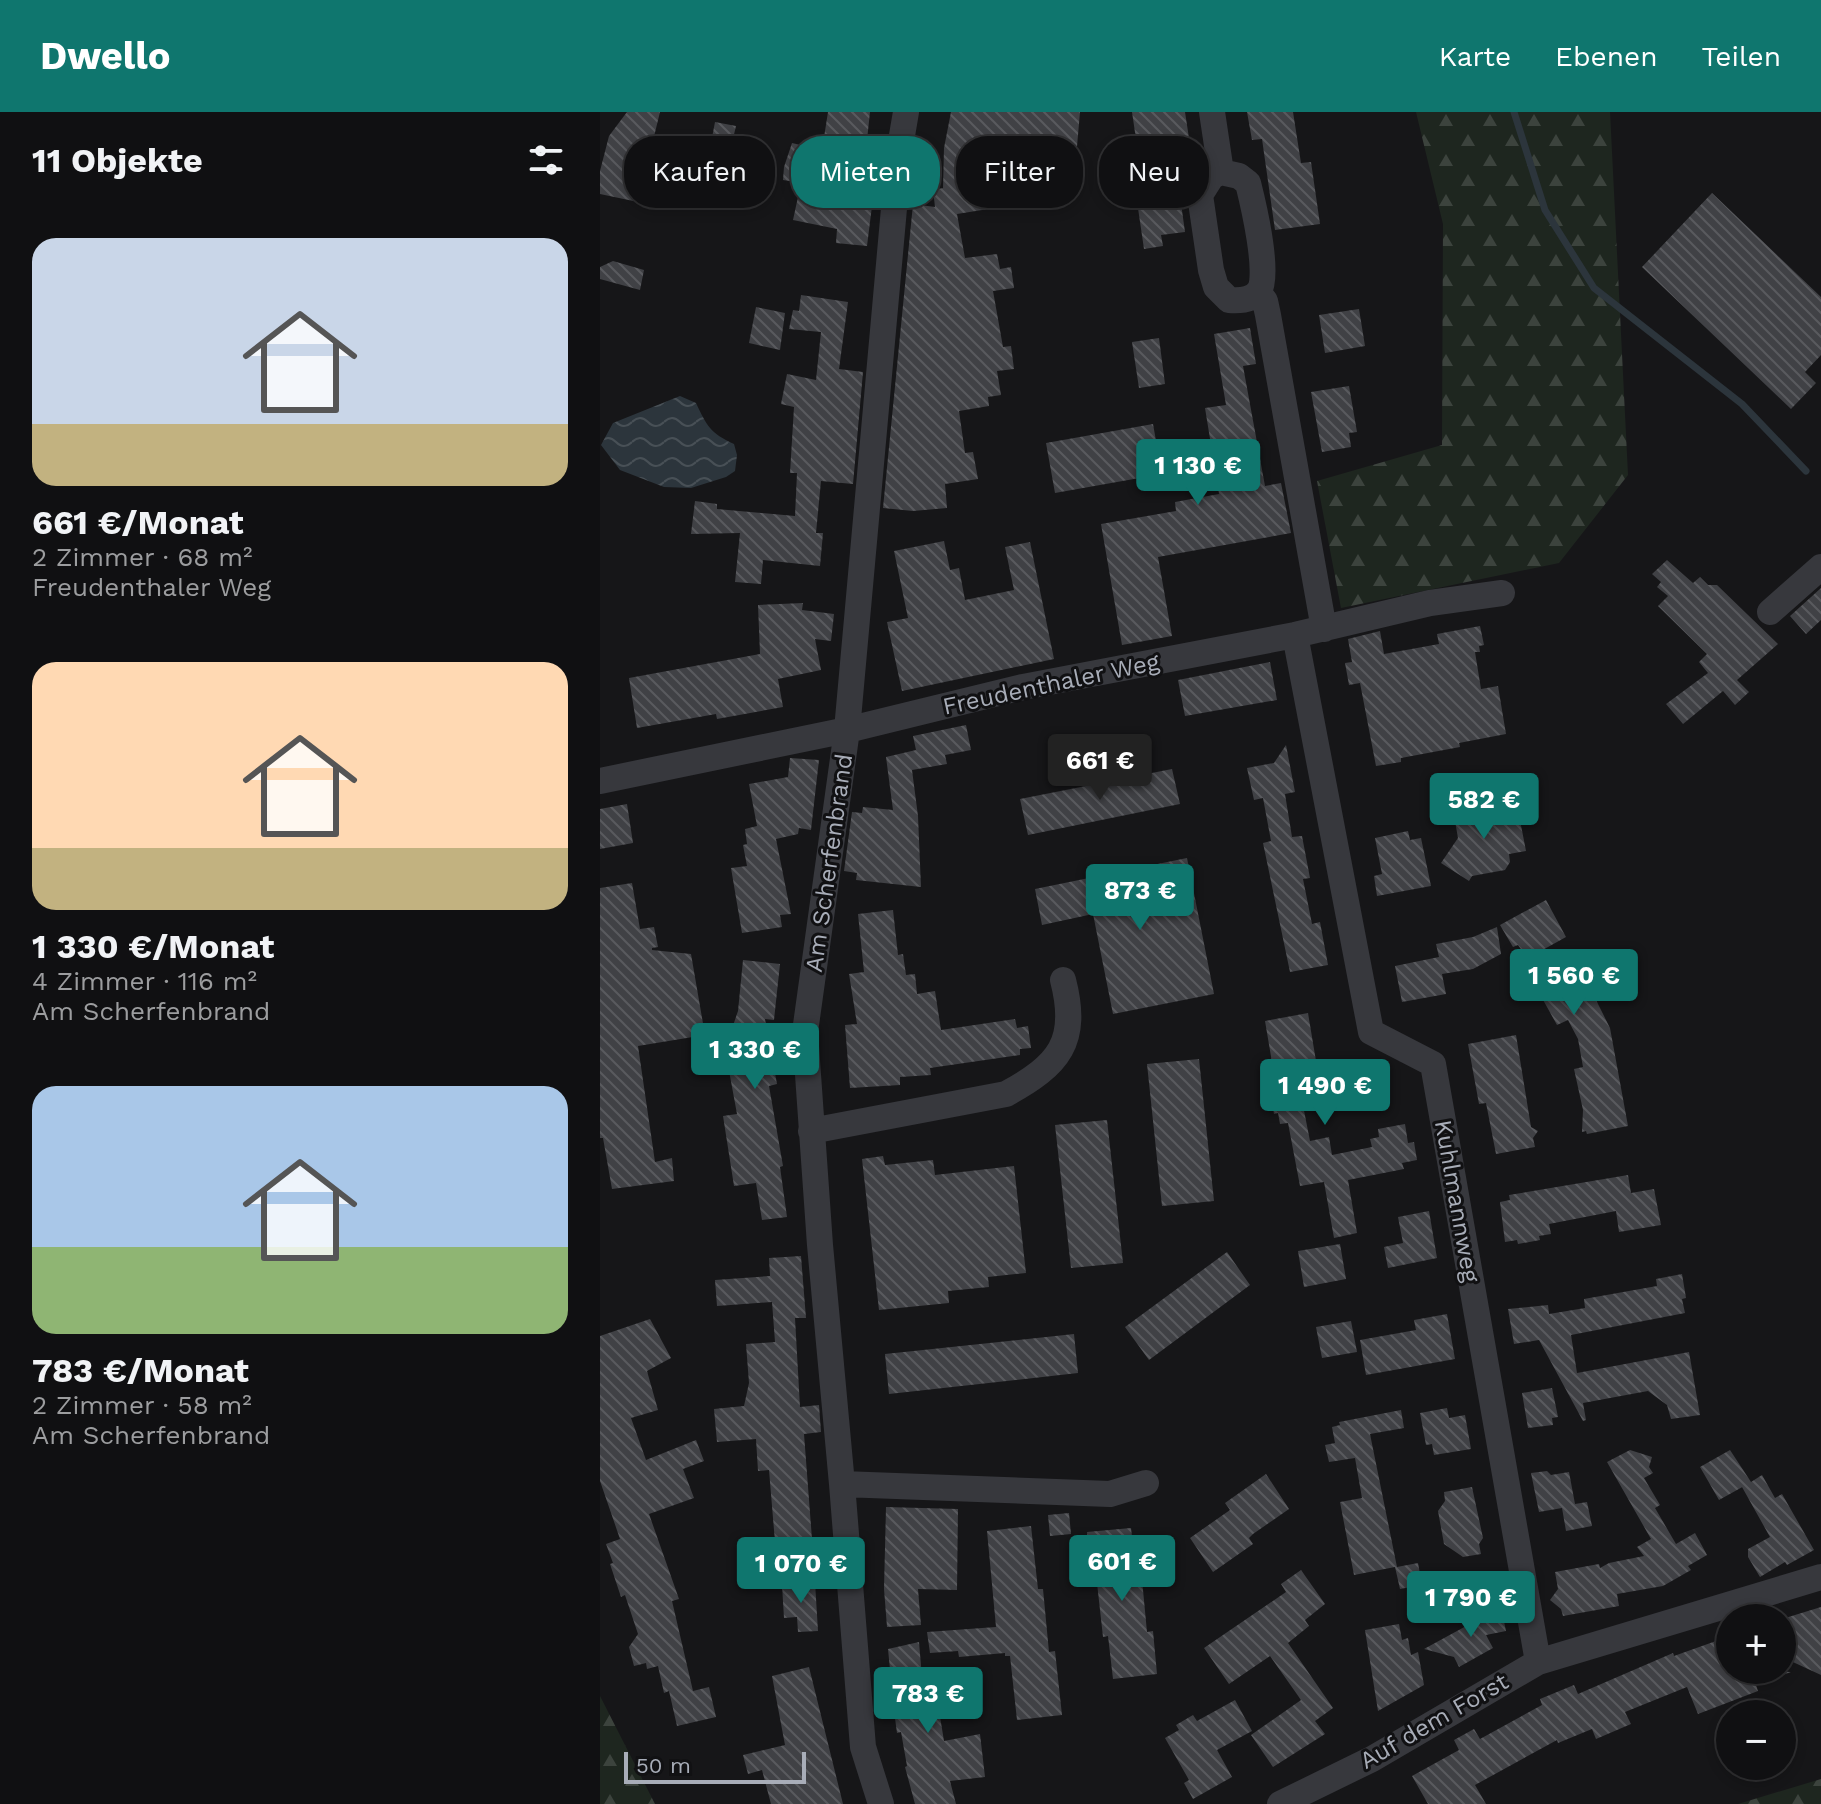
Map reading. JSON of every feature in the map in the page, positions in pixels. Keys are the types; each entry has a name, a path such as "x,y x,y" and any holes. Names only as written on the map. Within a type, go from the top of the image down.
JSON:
{"street":[{"name":"Am Scherfenbrand","path":"881,1804 863,1747 811,1131 806,1018 847,730 899,153 906,112"},
{"path":"1212,112 1221,172"},
{"path":"1221,172 1239,176 1248,183 1263,272 1258,292 1251,298 1229,300 1216,287 1200,195 1212,176 1221,172"},
{"path":"1258,292 1265,301 1268,315 1324,629"},
{"path":"1770,612 1821,567"},
{"name":"Freudenthaler Weg","path":"600,781 847,730 1023,687 1295,635 1430,603 1502,593"},
{"name":"Kuhlmannweg","path":"1295,635 1371,1032 1433,1064 1538,1662"},
{"path":"811,1131 1006,1094 1029,1082 1051,1064 1064,1047 1069,1002 1063,980"},
{"path":"842,1484 1110,1494 1146,1483"},
{"name":"Auf dem Forst","path":"1280,1804 1372,1759 1538,1662 1821,1577"}],"green space":[{"path":"1416,112 1610,112 1628,475 1559,563 1341,608 1317,481 1442,445 1443,224"},
{"path":"600,1696 655,1804 600,1804"},
{"path":"1821,1779 1821,1804 1738,1804"}],"water":[{"path":"680,396 696,403 710,428 734,444 737,455 735,471 691,488 664,487 620,470 601,445 613,423"}],"building":[{"path":"627,112 660,112 654,136 624,136 624,199 600,194 600,171 609,136"},
{"path":"828,112 870,112 867,136 824,136"},
{"path":"951,112 1080,112 1078,136 956,136 956,208 995,208 957,214 965,258 997,254 1000,269 1011,267 1014,288 993,291 1003,347 1011,346 1014,369 997,371 1001,395 988,397 989,406 959,411 965,453 973,452 978,479 945,484 947,508 913,511 883,508 913,208 940,208 944,148"},
{"path":"1132,112 1185,112 1189,136 1136,136"},
{"path":"1247,112 1293,112 1301,163 1311,162 1320,224 1275,230 1262,139 1252,140"},
{"path":"715,122 736,126 734,136 712,136"},
{"path":"791,146 791,181 783,180"},
{"path":"1712,193 1821,297 1821,355 1805,372 1816,383 1791,409 1642,267"},
{"path":"796,208 872,208 867,246 836,243 837,229 793,220"},
{"path":"1138,208 1182,208 1185,232 1161,235 1163,246 1144,249"},
{"path":"613,261 644,270 640,290 600,279 600,267"},
{"path":"801,295 848,302 839,369 863,372 853,484 821,481 816,533 823,533 820,566 763,560 761,584 735,582 740,533 691,534 695,501 717,504 717,509 795,516 797,473 790,473 794,407 781,404 787,374 816,380 821,332 789,329 793,310 799,311"},
{"path":"756,307 785,313 780,350 749,343"},
{"path":"1359,309 1365,346 1325,353 1319,315"},
{"path":"1250,328 1256,364 1243,366 1265,486 1281,483 1291,533 1158,557 1172,636 1122,645 1101,524 1176,511 1175,502 1219,494 1205,408 1226,405 1214,334"},
{"path":"1159,338 1165,384 1139,388 1132,342"},
{"path":"1349,386 1357,432 1349,433 1351,447 1322,452 1311,392"},
{"path":"1153,424 1162,474 1055,493 1046,443"},
{"path":"944,541 950,570 959,568 965,600 1014,590 1005,547 1030,542 1054,659 902,691 887,622 908,618 894,551"},
{"path":"1667,560 1693,583 1700,577 1708,585 1717,585 1778,644 1737,680 1749,692 1735,705 1723,691 1683,724 1666,704 1708,673 1699,662 1707,654 1658,606 1668,596 1657,587 1661,582 1652,574"},
{"path":"1821,588 1821,620 1806,634 1790,616"},
{"path":"803,603 802,610 834,614 831,641 815,639 821,670 778,679 783,707 717,719 716,714 637,728 629,678 760,654 758,605"},
{"path":"1480,626 1484,645 1479,646 1480,652 1475,652 1481,689 1498,686 1506,734 1459,743 1460,747 1376,766 1360,683 1349,685 1345,663 1352,662 1348,639 1380,631 1384,654 1439,644 1437,634"},
{"path":"1270,662 1277,700 1185,716 1178,680"},
{"path":"966,725 971,750 945,755 947,764 912,770 918,816 921,887 856,880 857,873 844,871 852,812 862,813 863,807 893,810 886,757 916,750 913,736"},
{"path":"1286,745 1295,792 1285,794 1292,837 1302,836 1310,878 1303,879 1312,924 1320,922 1328,965 1290,972 1263,843 1271,841 1263,798 1254,800 1247,768 1274,763"},
{"path":"790,758 819,760 811,830 799,828 798,834 776,839 791,914 780,915 782,927 742,933 731,868 747,866 743,845 747,844 745,829 757,826 749,784 788,777"},
{"path":"1172,769 1180,804 1028,835 1020,799"},
{"path":"1490,803 1491,809 1504,817 1519,815 1526,851 1509,854 1510,862 1505,870 1472,876 1469,881 1441,863 1458,838 1453,810"},
{"path":"627,804 633,843 600,849 600,809"},
{"path":"1408,831 1410,840 1421,838 1431,886 1377,896 1374,876 1382,874 1375,838"},
{"path":"1187,858 1214,994 1113,1014 1093,914 1042,925 1035,889"},
{"path":"632,883 640,929 654,927 658,947 652,950 691,954 705,1035 638,1046 655,1162 672,1158 674,1181 612,1189 603,1138 600,1138 600,888"},
{"path":"1546,900 1566,937 1539,952 1578,964 1610,1028 1628,1126 1587,1134 1586,1131 1582,1132 1583,1110 1574,1069 1583,1067 1578,1039 1568,1020 1557,1025 1542,998 1544,993 1527,958 1518,945 1513,947 1500,925"},
{"path":"893,910 898,955 903,954 906,975 915,974 917,994 935,991 941,1030 1015,1019 1017,1028 1028,1026 1031,1048 1020,1049 1020,1055 930,1068 931,1075 900,1077 900,1085 850,1088 845,1025 857,1024 849,974 864,972 858,914"},
{"path":"1497,927 1501,954 1473,969 1442,974 1446,994 1402,1002 1395,966 1439,957 1436,944 1473,937"},
{"path":"743,960 780,964 774,1020 765,1019 777,1084 769,1086 783,1166 780,1167 787,1217 762,1220 756,1183 734,1186 723,1116 737,1114 725,1049 738,1011"},
{"path":"1308,1013 1317,1067 1296,1070 1310,1141 1329,1137 1332,1155 1372,1147 1370,1139 1379,1137 1378,1129 1405,1124 1408,1143 1414,1142 1417,1160 1402,1163 1404,1169 1348,1180 1357,1233 1334,1238 1324,1182 1300,1186 1288,1123 1280,1124 1278,1113 1274,1114 1268,1082 1275,1080 1265,1021"},
{"path":"1516,1035 1531,1127 1538,1131 1533,1138 1535,1147 1496,1154 1486,1103 1479,1104 1468,1044"},
{"path":"1199,1059 1214,1201 1162,1206 1147,1064"},
{"path":"1107,1120 1123,1263 1071,1268 1055,1125"},
{"path":"883,1156 885,1165 933,1160 935,1175 1014,1166 1026,1273 988,1277 989,1287 948,1291 949,1303 879,1310 862,1159"},
{"path":"1628,1175 1631,1193 1654,1189 1661,1225 1619,1232 1616,1211 1549,1224 1551,1234 1539,1236 1540,1240 1518,1244 1517,1240 1505,1242 1500,1202 1510,1200 1509,1195"},
{"path":"1429,1211 1437,1258 1388,1268 1384,1247 1403,1243 1398,1217"},
{"path":"1340,1244 1346,1279 1304,1287 1298,1251"},
{"path":"1227,1252 1250,1285 1149,1360 1125,1327"},
{"path":"801,1256 806,1318 795,1318 800,1407 819,1405 821,1432 804,1434 812,1539 775,1542 769,1470 758,1471 756,1439 717,1442 714,1409 744,1406 749,1383 746,1344 775,1342 772,1302 717,1306 715,1280 770,1276 769,1258"},
{"path":"1682,1274 1685,1313 1571,1335 1577,1373 1689,1352 1700,1415 1671,1419 1667,1405 1648,1391 1583,1403 1586,1420 1583,1421 1539,1340 1514,1344 1508,1309 1548,1305 1549,1314 1585,1308 1584,1299 1657,1286 1656,1279"},
{"path":"1447,1314 1455,1359 1366,1375 1360,1340 1416,1330 1414,1320"},
{"path":"650,1319 671,1358 647,1371 658,1410 631,1418 646,1460 696,1440 704,1461 683,1469 694,1498 649,1514 679,1599 672,1601 693,1691 709,1687 716,1717 677,1726 669,1691 664,1693 658,1666 647,1669 646,1663 634,1666 629,1647 638,1634 625,1595 621,1597 610,1564 613,1563 606,1544 620,1539 600,1481 600,1336"},
{"path":"1351,1321 1357,1352 1322,1358 1316,1327"},
{"path":"1074,1334 1078,1373 889,1394 885,1354"},
{"path":"1552,1388 1558,1417 1552,1418 1553,1425 1528,1428 1522,1393"},
{"path":"1447,1408 1449,1418 1465,1415 1471,1449 1434,1455 1432,1444 1426,1445 1420,1413"},
{"path":"1401,1410 1404,1428 1370,1434 1397,1567 1418,1563 1422,1585 1400,1589 1395,1567 1354,1575 1340,1502 1362,1498 1355,1458 1329,1462 1325,1445 1335,1443 1332,1427 1340,1425 1339,1422"},
{"path":"1630,1450 1652,1457 1649,1467 1653,1473 1644,1478 1660,1505 1655,1508 1676,1544 1695,1533 1707,1555 1688,1566 1691,1570 1663,1586 1617,1594 1619,1606 1563,1616 1561,1609 1550,1600 1558,1589 1555,1572 1599,1564 1600,1568 1609,1563 1644,1556 1637,1547 1651,1539 1607,1462"},
{"path":"1730,1450 1751,1482 1762,1475 1775,1498 1782,1494 1814,1550 1760,1577 1748,1557 1748,1549 1770,1537 1742,1487 1719,1500 1700,1467"},
{"path":"1547,1471 1551,1475 1569,1472 1575,1504 1587,1502 1592,1526 1566,1531 1562,1508 1539,1512 1531,1473"},
{"path":"1266,1474 1289,1509 1253,1534 1249,1538 1253,1544 1213,1572 1190,1538 1230,1510 1225,1503"},
{"path":"1472,1487 1483,1538 1479,1544 1481,1554 1463,1557 1444,1544 1438,1511 1445,1501 1444,1492"},
{"path":"886,1507 958,1509 957,1590 918,1589 921,1625 887,1627 884,1589"},
{"path":"1069,1513 1071,1534 1050,1536 1048,1515"},
{"path":"1031,1526 1038,1589 1043,1589 1049,1652 1055,1651 1062,1715 1017,1720 1010,1656 1005,1656 1005,1653 959,1657 958,1651 930,1653 927,1632 996,1627 987,1531"},
{"path":"1131,1528 1136,1570 1141,1569 1147,1632 1153,1631 1157,1674 1113,1679 1108,1636 1103,1637 1096,1574 1091,1574 1087,1532"},
{"path":"1301,1570 1325,1604 1305,1620 1309,1626 1288,1643 1333,1708 1315,1721 1325,1734 1273,1767 1251,1735 1301,1700 1270,1656 1229,1684 1204,1648 1286,1592 1281,1584"},
{"path":"815,1582 818,1631 798,1632 797,1617 784,1618 782,1585"},
{"path":"1501,1607 1506,1631 1486,1635 1493,1648 1459,1667 1454,1657 1424,1649"},
{"path":"1821,1607 1821,1675 1796,1663 1796,1615"},
{"path":"1399,1624 1402,1640 1408,1638 1411,1655 1418,1652 1424,1685 1378,1711 1365,1630"},
{"path":"1716,1641 1716,1684 1759,1684 1756,1685 1758,1691 1735,1700 1716,1700 1716,1707 1698,1714 1687,1687 1625,1712 1631,1724 1596,1739 1592,1729 1558,1743 1557,1740 1475,1785 1486,1804 1428,1804 1412,1776 1459,1750 1454,1740 1474,1729 1480,1739 1542,1705 1540,1699 1574,1685 1578,1694 1673,1653 1674,1656"},
{"path":"919,1642 924,1701 937,1698 944,1741 980,1734 985,1777 950,1781 956,1804 915,1804 905,1767 901,1732 897,1733 888,1649"},
{"path":"809,1667 843,1804 771,1804 762,1770 748,1774 743,1755 785,1745 772,1676"},
{"path":"1235,1700 1252,1731 1217,1750 1232,1777 1193,1799 1184,1783 1189,1780 1165,1738 1179,1730 1176,1725 1193,1715 1197,1721"}],"waterway":[{"path":"1514,112 1545,210 1594,288 1742,404 1806,471"}]}
